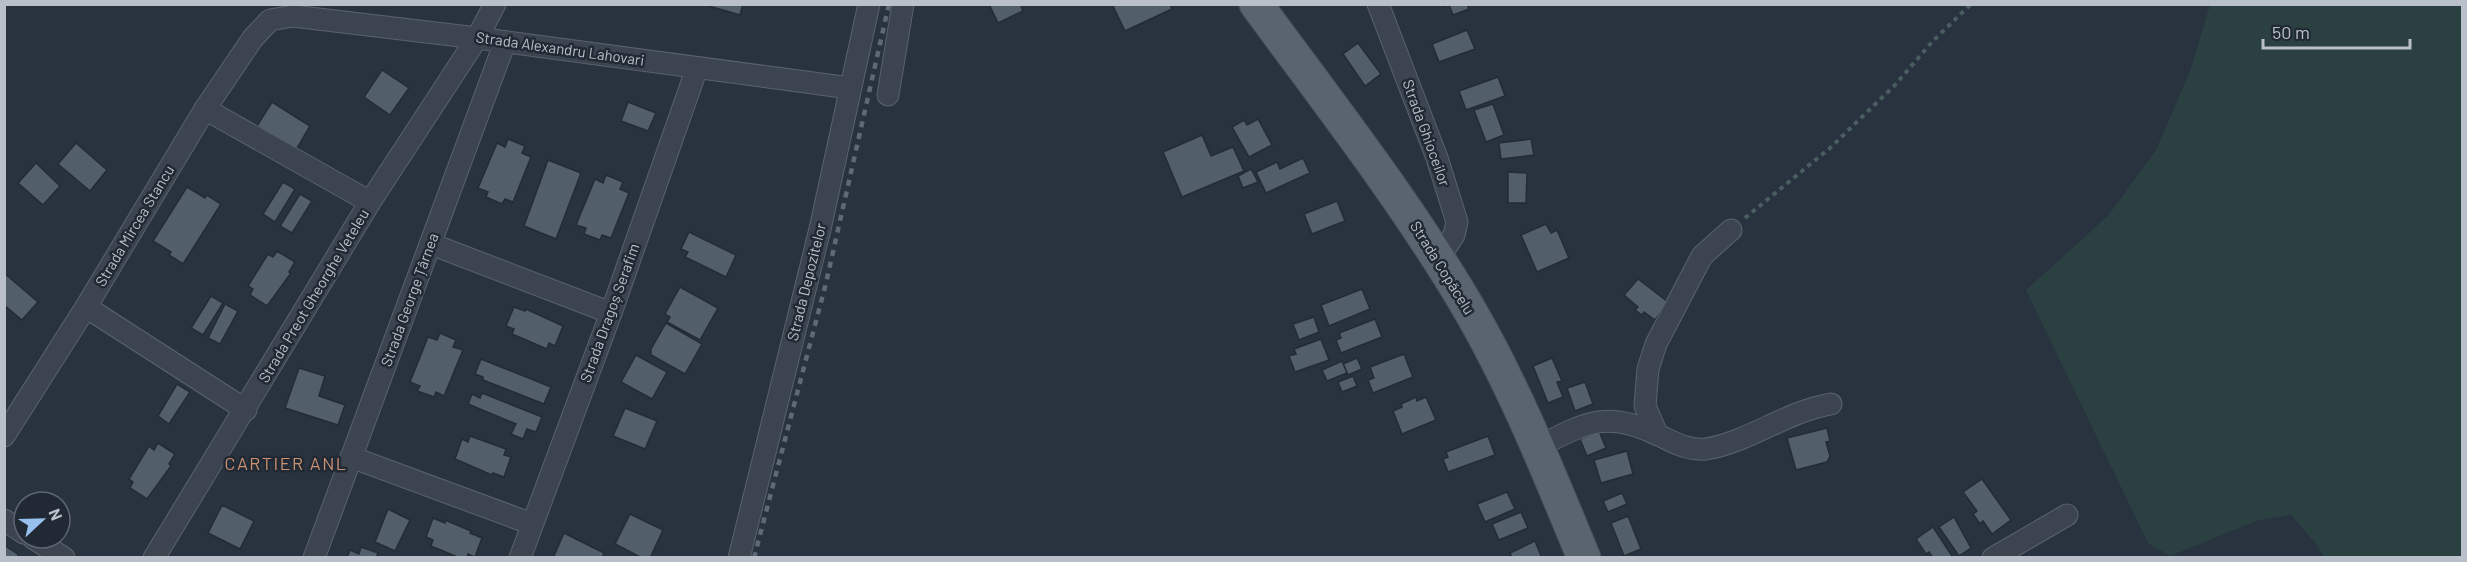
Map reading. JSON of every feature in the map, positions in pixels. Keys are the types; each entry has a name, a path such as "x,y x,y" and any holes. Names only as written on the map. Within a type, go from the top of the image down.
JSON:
{"main road":[{"name":"Strada Copăcelu","path":"1256,4 1335,109 1438,259 1494,355 1538,447 1584,558"}],"street":[{"name":"Strada Preot Gheorghe Veteleu","path":"154,558 246,410 370,202 477,38 495,4"},
{"name":"Strada Depozitelor","path":"739,558 820,229 869,4"},
{"path":"888,95 903,4"},
{"name":"Strada Ghioceilor","path":"1378,4 1437,158 1456,222 1454,235 1438,259"},
{"name":"Strada Alexandru Lahovari","path":"270,21 293,16 850,88"},
{"name":"Strada Mircea Stancu","path":"4,436 86,307 205,109 253,38 270,21"},
{"name":"Strada George Țârnea","path":"314,558 505,42"},
{"name":"Strada Dragoș Serafim","path":"520,558 611,313 697,68"},
{"path":"205,109 370,202"},
{"path":"1657,434 1645,406 1647,381 1656,344 1697,265 1713,244 1731,230"},
{"path":"430,244 611,313"},
{"path":"86,307 246,410"},
{"path":"1538,447 1580,426 1602,420 1621,410 1634,400 1647,381"},
{"path":"1602,420 1617,420 1639,426 1689,449 1704,449 1722,446 1795,414 1831,404"},
{"path":"351,457 532,524"},
{"path":"1993,558 2067,515"}],"path":[{"path":"1731,230 1830,148 1895,85 1932,42 1971,4"}],"green space":[{"path":"2210,5 2462,5 2462,557 2324,557 2317,545 2291,515 2259,520 2170,556 2148,543 2026,290 2108,216 2156,150 2190,71"}],"building":[{"path":"702,4 743,4 740,15"},
{"path":"989,4 1020,4 1023,11 998,23"},
{"path":"1117,4 1170,4 1172,9 1125,31 1113,6"},
{"path":"1443,4 1467,4 1469,9 1453,15 1449,5 1444,7"},
{"path":"1467,30 1475,49 1439,62 1432,44"},
{"path":"1358,43 1381,74 1365,86 1343,54"},
{"path":"382,70 409,88 390,115 364,97"},
{"path":"1498,77 1505,96 1466,110 1459,91"},
{"path":"272,102 310,126 296,150 257,126"},
{"path":"628,102 656,113 648,131 621,121"},
{"path":"1493,104 1504,135 1486,142 1474,110"},
{"path":"1258,119 1272,145 1249,157 1232,127 1244,120 1247,125"},
{"path":"1202,135 1211,156 1233,147 1244,171 1182,197 1163,152"},
{"path":"508,139 525,146 522,153 531,157 513,202 505,199 502,204 486,197 488,192 478,188 497,143 505,147"},
{"path":"1531,139 1534,155 1501,159 1499,143"},
{"path":"76,143 107,170 90,191 58,164"},
{"path":"1303,158 1310,173 1266,193 1256,172 1277,162 1280,169"},
{"path":"548,160 581,173 556,239 524,226"},
{"path":"36,163 60,186 43,205 18,183"},
{"path":"1251,169 1258,182 1243,188 1238,176"},
{"path":"1508,172 1527,173 1526,203 1508,203"},
{"path":"606,175 623,182 620,189 629,193 611,238 602,235 600,240 584,234 586,228 576,225 595,179 603,183"},
{"path":"283,182 295,189 275,222 263,214"},
{"path":"187,187 221,204 183,264 169,255 171,252 153,241"},
{"path":"300,194 312,201 292,233 280,226"},
{"path":"1337,201 1345,221 1312,234 1304,214"},
{"path":"1546,224 1551,233 1557,230 1569,258 1537,272 1521,235"},
{"path":"689,232 736,255 726,277 685,257 688,252 681,249"},
{"path":"277,251 295,262 289,272 291,273 267,306 250,295 253,289 248,286 268,254 273,257"},
{"path":"4,273 38,302 22,320 4,305"},
{"path":"1638,279 1668,302 1655,320 1644,312 1642,315 1635,310 1638,307 1624,295"},
{"path":"680,287 718,308 700,340 667,322 670,317 665,314"},
{"path":"1362,289 1370,309 1329,326 1321,305"},
{"path":"211,296 223,303 203,335 191,328"},
{"path":"225,304 238,311 220,344 208,338"},
{"path":"514,307 525,311 526,309 563,326 555,346 549,343 547,349 512,334 514,329 506,326"},
{"path":"1314,317 1319,332 1299,340 1293,324"},
{"path":"1375,319 1382,337 1341,353 1336,340 1341,338 1339,333"},
{"path":"666,323 702,344 685,374 651,355 651,349"},
{"path":"440,333 456,340 453,347 463,350 444,396 436,392 434,397 417,391 420,386 410,382 428,337 437,340"},
{"path":"1321,339 1329,360 1295,372 1289,356 1296,354 1294,349"},
{"path":"1404,354 1413,377 1373,393 1368,380 1374,378 1370,367"},
{"path":"636,355 667,372 652,399 621,382"},
{"path":"1357,358 1362,369 1348,375 1343,364"},
{"path":"1552,358 1562,381 1557,382 1563,397 1548,403 1533,366"},
{"path":"481,359 551,387 544,404 483,380 483,377 475,374"},
{"path":"1342,361 1347,373 1327,381 1322,370"},
{"path":"299,368 325,376 319,396 345,405 338,425 285,408"},
{"path":"1353,376 1357,386 1342,392 1338,382"},
{"path":"1585,382 1593,404 1575,411 1567,388"},
{"path":"177,384 190,392 169,424 158,416"},
{"path":"482,393 542,417 536,432 527,429 523,439 511,434 516,424 468,404 472,394 480,398"},
{"path":"1416,397 1417,401 1426,397 1436,420 1402,434 1393,411 1402,407 1401,404"},
{"path":"625,408 657,421 645,449 613,436"},
{"path":"1827,428 1830,441 1826,442 1830,456 1827,462 1796,470 1787,438"},
{"path":"1599,431 1606,448 1587,456 1580,439"},
{"path":"470,436 506,449 504,455 511,457 504,477 493,473 492,475 455,459 462,439 468,442"},
{"path":"1488,436 1495,455 1448,472 1443,459 1448,457 1446,452"},
{"path":"158,443 175,454 169,464 171,466 147,499 130,488 133,482 129,479 149,446 154,450"},
{"path":"1627,451 1633,474 1601,483 1594,460"},
{"path":"1982,479 2011,520 1992,534 1983,521 1980,524 1973,514 1977,511 1963,492"},
{"path":"1507,492 1515,509 1485,522 1477,504"},
{"path":"1622,493 1627,504 1608,512 1603,501"},
{"path":"222,505 254,521 240,549 208,533"},
{"path":"388,509 410,520 395,551 375,542"},
{"path":"1521,512 1528,528 1499,540 1492,524"},
{"path":"630,514 663,530 650,558 642,558 615,544"},
{"path":"1628,516 1641,549 1624,556 1611,523"},
{"path":"1954,517 1971,548 1959,556 1939,527"},
{"path":"433,518 445,523 445,520 482,538 475,557 468,554 467,558 460,558 431,546 433,540 426,537"},
{"path":"1933,527 1952,556 1951,558 1933,558 1929,552 1926,554 1916,539"},
{"path":"564,533 604,553 602,558 553,558"},
{"path":"1535,541 1542,558 1512,558 1510,553"},
{"path":"4,545 18,554 18,558 4,558"},
{"path":"361,547 378,553 376,558 347,558 350,550 359,554"}],"railway":[{"path":"754,558 826,283 889,4"}],"district":[{"name":"CARTIER ANL","path":"286,464"}]}
